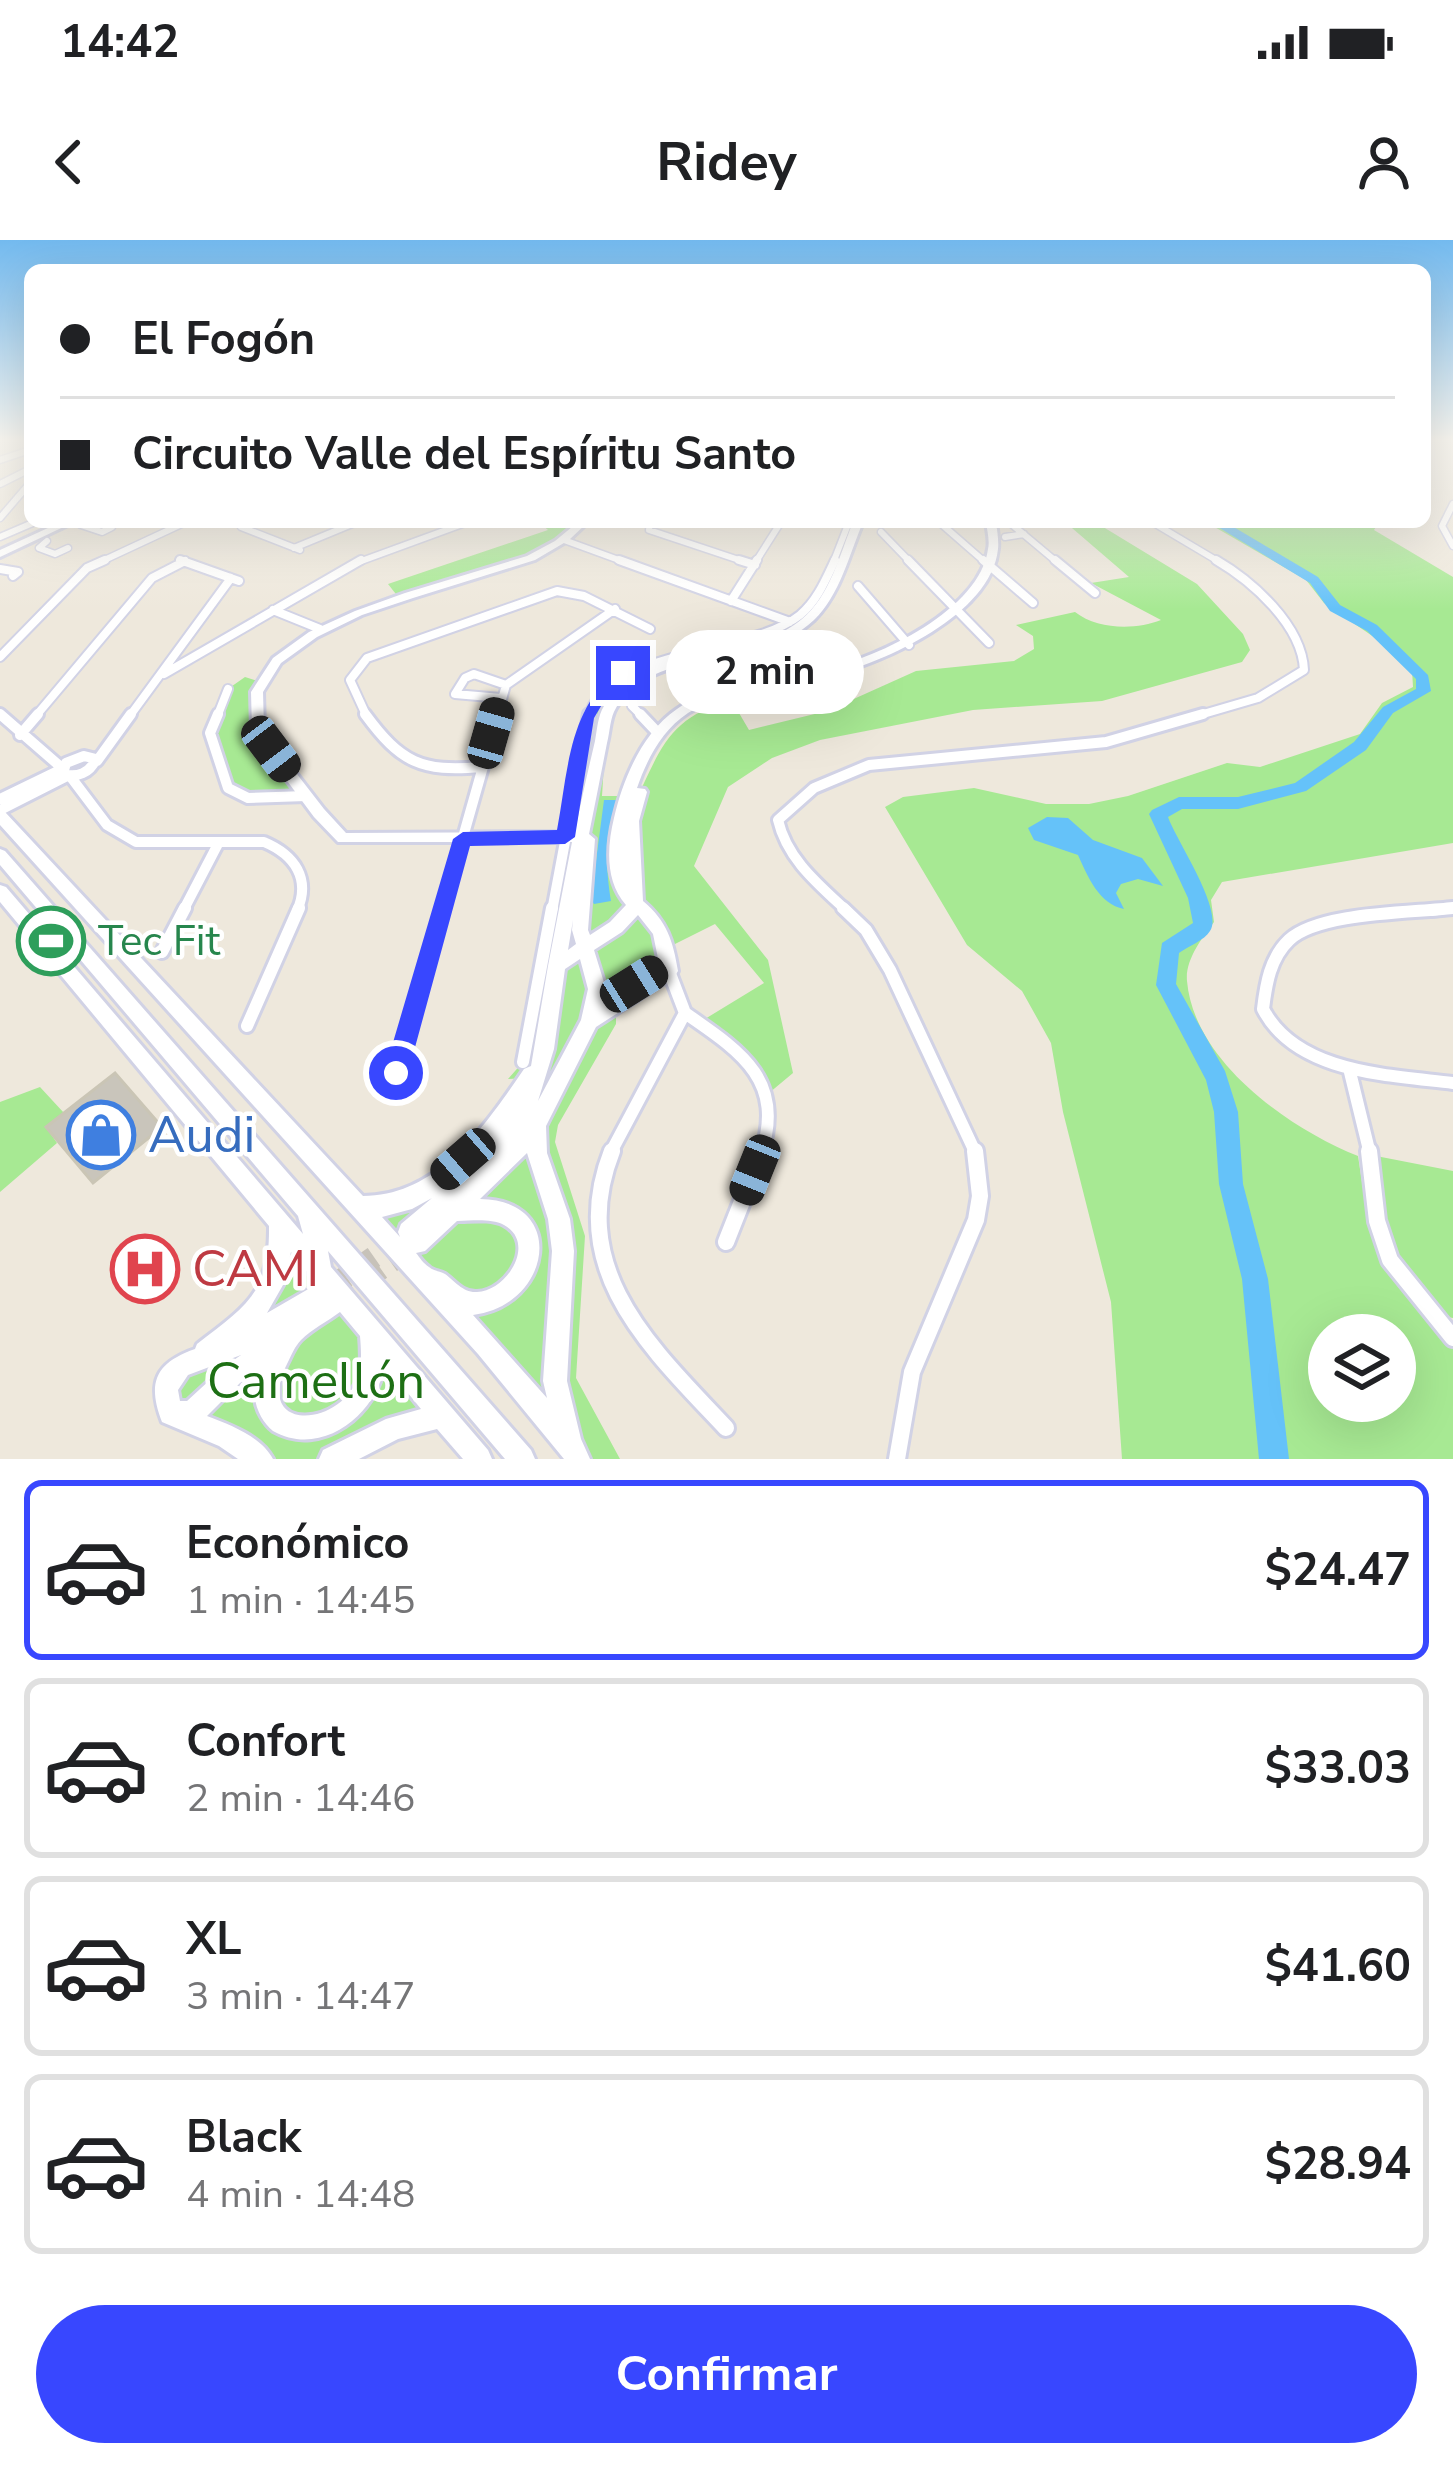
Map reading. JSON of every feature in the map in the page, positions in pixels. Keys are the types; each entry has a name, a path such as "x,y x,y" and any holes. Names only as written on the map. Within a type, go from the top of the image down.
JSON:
{"main road":[{"path":"0,551 48,528"},
{"path":"0,551 42,539 51,528"},
{"path":"573,837 343,838 258,729 257,709 275,667 320,629 361,609 528,559 577,528"},
{"path":"590,796 573,837 556,966 527,1107 506,1139 413,1237 457,1210 512,1156 536,1125 592,1015 597,989 584,949 580,913 590,796 608,709 617,693 638,676 762,644 804,623 820,606 855,528"},
{"path":"592,1015 668,967 661,930 623,895 617,862 620,814 658,742 692,705 844,672 959,612 994,571 1001,528"},
{"path":"0,807 573,1452"},
{"path":"0,855 522,1459"},
{"path":"0,891 280,1225 326,1287 372,1330 479,1459"},
{"path":"556,966 616,927 635,906"},
{"path":"358,1207 391,1207 442,1177 485,1137 533,1060"},
{"path":"536,1125 536,1153 559,1219 563,1251 555,1381 573,1452"},
{"path":"413,1267 475,1304 497,1300 518,1283 529,1257 526,1228 509,1211 489,1206 457,1210"},
{"path":"307,1209 326,1287 273,1362 265,1391 271,1423 285,1435 302,1439 321,1437 349,1418 368,1385 372,1330"},
{"path":"198,1358 258,1309 274,1287 283,1261 280,1225"},
{"path":"260,1459 228,1437 167,1408 165,1388 180,1366 233,1346 326,1287"},
{"path":"178,1416 192,1413 232,1375 296,1328"},
{"path":"332,1459 395,1428 442,1415"}],"street":[{"path":"1453,504 1442,526 1453,546"},
{"path":"0,657 87,568 172,528"},
{"path":"244,528 297,549 344,528"},
{"path":"164,674 371,554 450,528"},
{"path":"649,528 755,565"},
{"path":"731,601 777,528"},
{"path":"533,1060 573,837 586,718 604,688 644,664 752,639 790,622 816,596 846,528"},
{"path":"946,528 1033,603"},
{"path":"1007,528 1024,534 1095,592"},
{"path":"897,1459 914,1366 980,1208 980,1170 965,1126 878,946 856,916 788,853 778,838 778,820 814,788 869,765 944,754 1052,751 1106,742 1258,698 1304,670 1307,657 1296,637 1236,573 1162,528"},
{"path":"880,532 989,643"},
{"path":"564,540 790,622"},
{"path":"20,735 152,578 181,560 235,580 110,745 92,762 80,788"},
{"path":"858,586 906,642"},
{"path":"481,767 426,768 406,757 351,698 350,680 367,658 395,644 547,593 575,593 650,629"},
{"path":"396,1073 506,685 615,609"},
{"path":"273,610 320,629"},
{"path":"817,636 844,672"},
{"path":"717,671 734,695"},
{"path":"501,698 454,694 474,674 506,685"},
{"path":"228,688 210,733 228,788 248,798 306,796"},
{"path":"632,706 658,742"},
{"path":"0,714 51,758 122,838 274,844 306,884 247,1026"},
{"path":"51,758 92,762"},
{"path":"64,773 73,759"},
{"path":"0,807 92,762"},
{"path":"162,952 219,842"},
{"path":"1451,910 1299,933 1279,952 1262,993 1276,1030 1320,1060 1453,1083"},
{"path":"668,967 686,1013 736,1045 757,1066 769,1093 769,1134 725,1242"},
{"path":"686,1013 600,1184 598,1243 612,1286 635,1327 726,1428"},
{"path":"1349,1068 1370,1154 1377,1221 1390,1259 1453,1338"}],"green space":[{"path":"574,528 528,559 399,598 388,584 548,530"},
{"path":"846,528 864,528 836,592 809,627 761,648 671,669 624,693 609,723 602,796 627,796 633,806 659,753 679,727 693,716 732,701 749,730 827,711 916,671 1014,661 1034,649 1033,636 1016,625 1075,612 1117,626 1161,620 1091,583 1129,577 1072,528 1105,528 1197,584 1243,634 1250,650 1242,662 1102,701 973,710 820,740 772,758 728,787 694,866 768,960 793,1073 769,1093 700,1022 764,983 715,924 667,948 668,963 594,1009 616,1003 616,1024 558,1125 555,1142 585,1236 576,1378 620,1459 577,1459 413,1267 409,1232 382,1232 358,1207 426,1190 527,1078 508,1079 523,1062 591,705 623,673 752,639 790,622 816,596","holes":["591,817 580,913 583,948 557,964"]},
{"path":"1216,528 1375,528 1453,577 1453,843 1222,882 1211,900 1214,922 1192,957 1187,981 1207,1039 1226,1065 1276,1110 1358,1156 1368,1221 1390,1262 1453,1341 1453,1459 1122,1459 1111,1302 1063,1112 1051,1043 1022,991 967,945 885,807 903,797 974,788 1046,804 1089,804 1227,763 1260,767 1360,734 1382,703 1413,687 1412,670 1387,646 1324,603 1306,580"},
{"path":"245,677 264,683 258,729 306,796 236,795 210,741 225,691"},
{"path":"40,1087 64,1113 46,1127 57,1143 0,1192 0,1102"},
{"path":"1371,1155 1453,1171 1453,1318 1430,1314 1391,1260"},
{"name":"Camellón","path":"280,1225 442,1415 332,1459 260,1459 171,1413 165,1388 258,1309"}],"water":[{"path":"604,800 619,800 608,836 611,901 594,904 591,899"},
{"path":"1047,817 1068,818 1093,840 1142,858 1163,886 1138,879 1121,884 1116,893 1124,909 1108,902 1078,855 1034,840 1028,828"}],"building":[{"name":"Audi","path":"115,1073 162,1127 93,1183 46,1127"}],"waterway":[{"path":"1227,528 1314,580 1335,608 1372,628 1423,678 1424,691 1388,710 1360,746 1300,787 1238,803 1179,803 1158,814 1202,912 1203,927 1169,949 1166,985 1217,1078 1226,1112 1231,1184 1255,1279 1274,1459"}],"tunnel":[{"path":"328,1289 397,1241"},
{"path":"335,1301 409,1249"}],"place":[{"name":"Tec Fit","path":"51,941"},
{"name":"Audi","path":"101,1135"},
{"name":"CAMI","path":"145,1269"}],"route":[{"path":"396,1073 463,839 565,837 586,718 604,688 623,673"}]}
